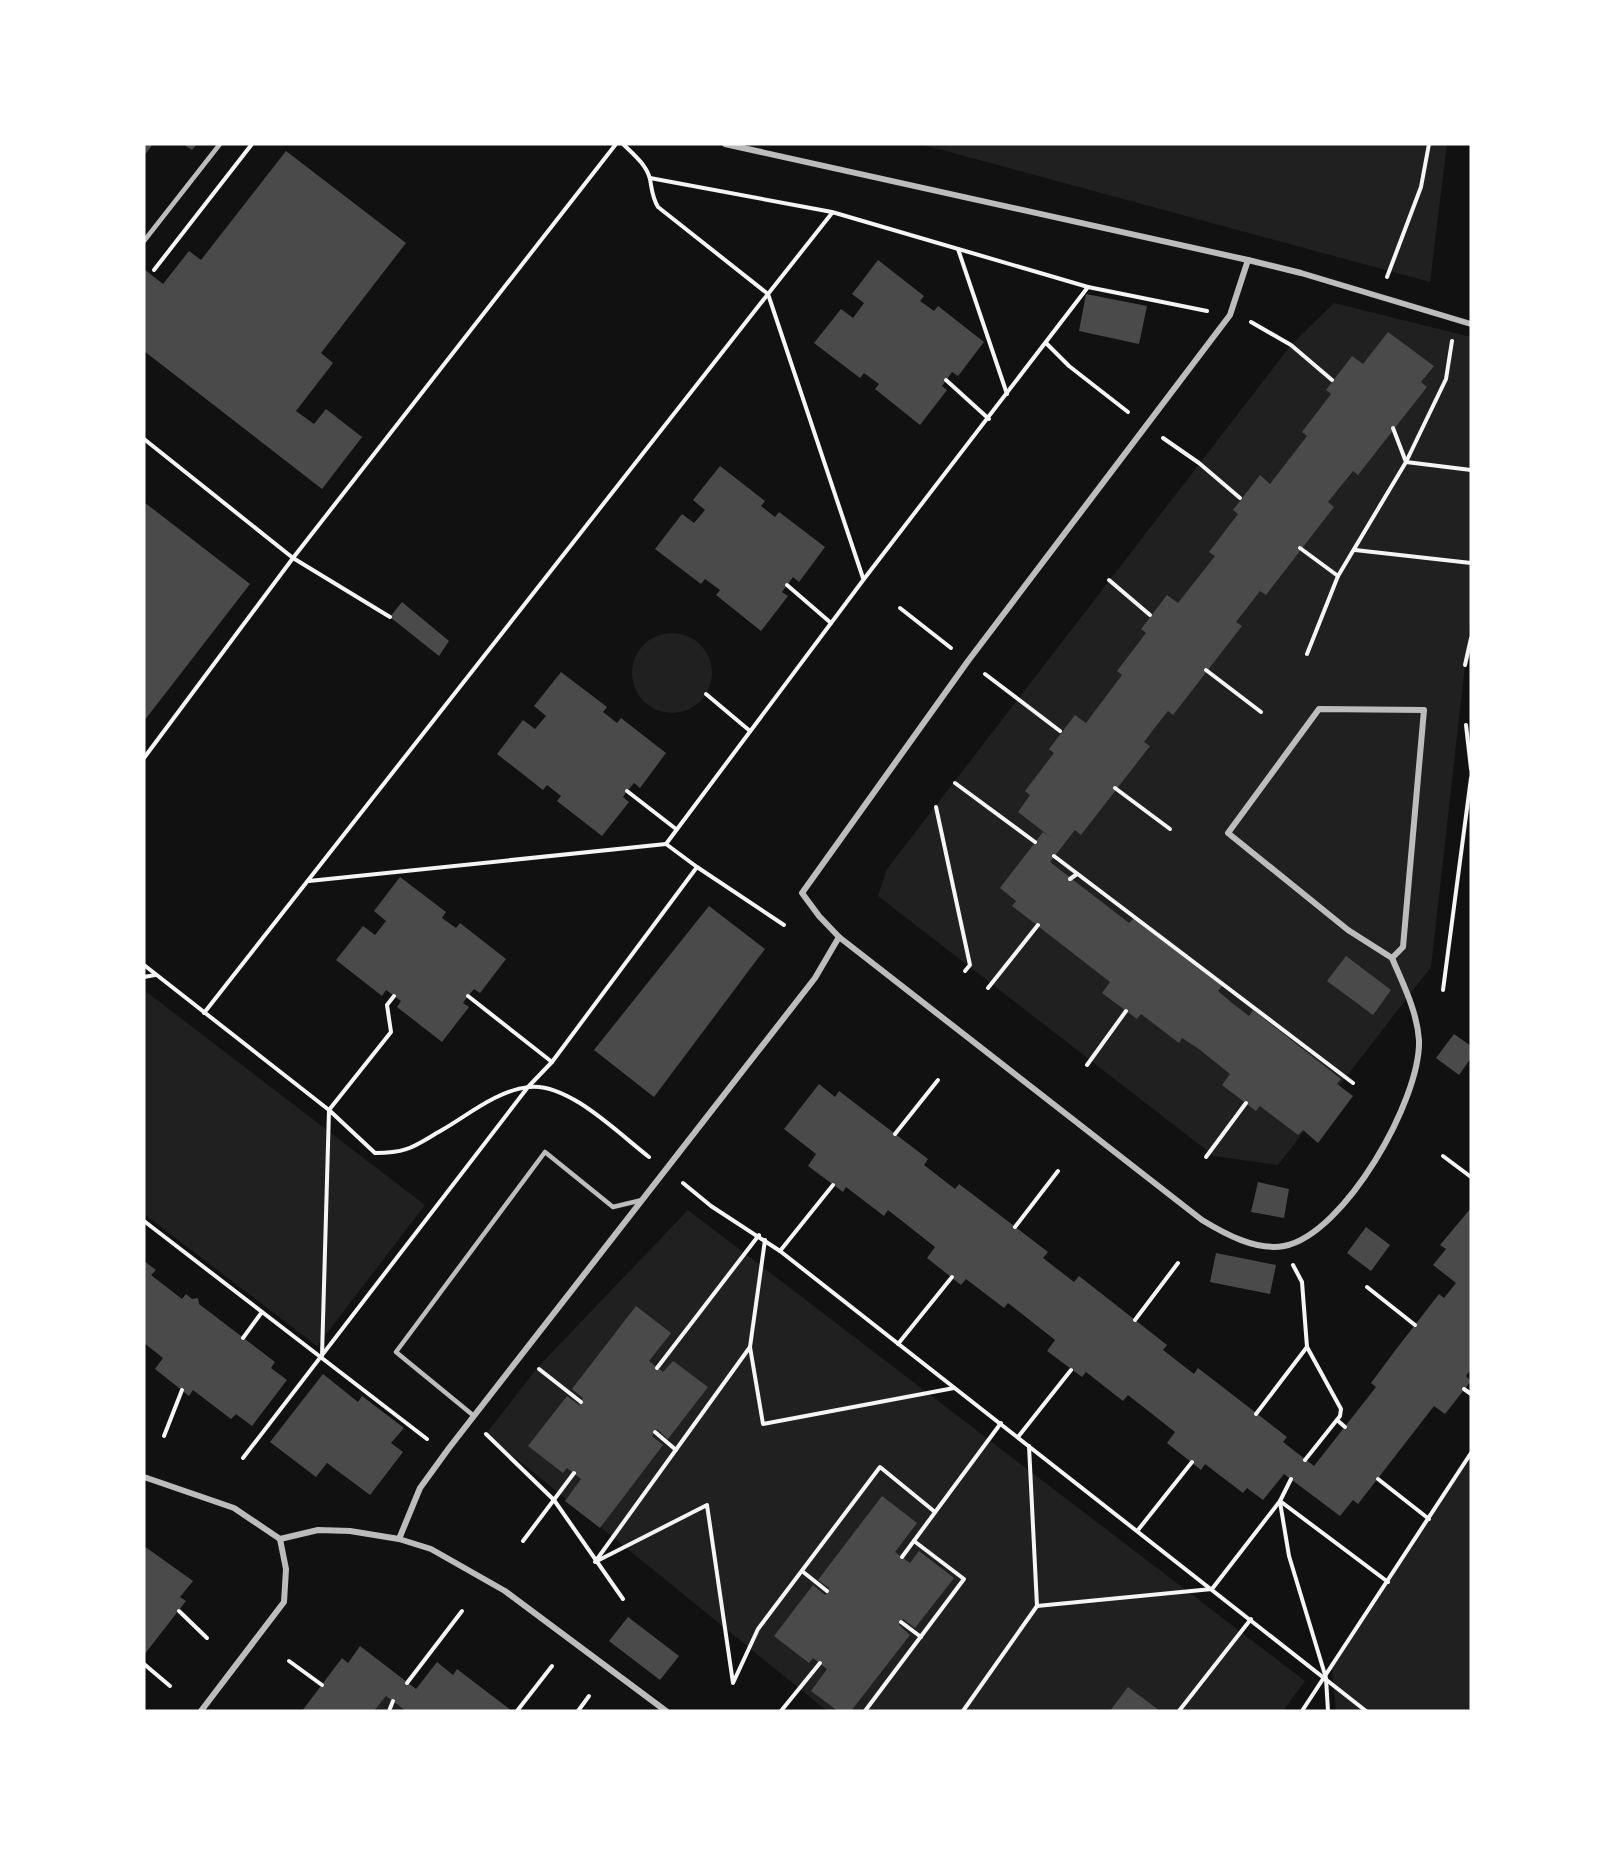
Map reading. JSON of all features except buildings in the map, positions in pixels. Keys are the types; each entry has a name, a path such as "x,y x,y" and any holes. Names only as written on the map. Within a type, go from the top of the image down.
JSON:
{"street":[{"path":"725,144 1248,260 1380,296 1471,324"},
{"path":"1248,260 1230,315 968,661 802,893 839,937 1202,1220 1240,1240 1284,1246 1306,1235 1327,1220 1352,1193 1380,1154 1402,1111 1414,1078 1419,1041 1414,1010 1392,958 1348,930 1228,833 1319,709 1424,710 1403,947 1392,958"},
{"path":"399,1539 420,1488 815,978 839,937"},
{"path":"144,1477 234,1508 280,1539 329,1530 350,1531 399,1539 431,1549 505,1592 666,1711"},
{"path":"201,1711 284,1602 286,1569 280,1539"}],"lane":[{"path":"144,241 219,144"},
{"path":"474,1416 396,1352 545,1152 613,1207 642,1200"}],"path":[{"path":"154,270 252,144"},
{"path":"144,758 293,558 616,144"},
{"path":"622,144 641,163 650,178 652,198 658,207 768,294 864,579"},
{"path":"1380,296 1408,228 1421,187 1429,144"},
{"path":"650,178 832,212 1088,287 1212,312"},
{"path":"204,1013 832,212"},
{"path":"958,249 1007,395"},
{"path":"666,844 864,579 1088,287"},
{"path":"1245,319 1291,345 1332,380"},
{"path":"1307,654 1338,576 1406,462 1446,379 1457,319"},
{"path":"1046,343 1069,366 1145,426 1199,463 1240,498"},
{"path":"946,380 989,419"},
{"path":"1393,428 1406,462"},
{"path":"144,439 293,558 390,616"},
{"path":"1406,462 1471,470"},
{"path":"1300,548 1338,576"},
{"path":"1355,550 1471,563"},
{"path":"1109,580 1150,615"},
{"path":"788,585 831,623"},
{"path":"900,608 951,648"},
{"path":"1465,665 1471,638"},
{"path":"1206,670 1261,712"},
{"path":"982,671 1060,731"},
{"path":"706,694 750,730"},
{"path":"1466,725 1471,769"},
{"path":"1443,990 1471,778"},
{"path":"955,783 1035,842"},
{"path":"1115,788 1170,829"},
{"path":"706,789 712,793"},
{"path":"627,791 677,829"},
{"path":"936,807 970,965 965,971"},
{"path":"308,881 666,844 784,925"},
{"path":"1054,856 1353,1083"},
{"path":"243,1458 528,1087 552,1062 697,867"},
{"path":"1070,879 1077,874"},
{"path":"987,988 1038,925"},
{"path":"144,965 329,1110 375,1153 401,1153 505,1094 528,1087 546,1088 569,1096 653,1161"},
{"path":"144,977 156,975"},
{"path":"322,1357 329,1110 391,1032 387,1005 394,996"},
{"path":"468,996 552,1062"},
{"path":"1087,1065 1126,1011"},
{"path":"895,1134 938,1080"},
{"path":"1206,1157 1246,1103"},
{"path":"1443,1156 1471,1177"},
{"path":"1015,1227 1058,1171"},
{"path":"678,1179 711,1206 759,1235 780,1251 1366,1711"},
{"path":"780,1251 833,1185"},
{"path":"144,1221 427,1440"},
{"path":"657,1368 759,1235"},
{"path":"765,1240 750,1347 763,1424 955,1388"},
{"path":"1284,1246 1302,1282 1307,1347 1341,1409 1337,1420 1305,1460"},
{"path":"1135,1320 1178,1263"},
{"path":"898,1344 952,1277"},
{"path":"1367,1287 1415,1325"},
{"path":"243,1338 262,1312"},
{"path":"595,1562 750,1347"},
{"path":"1256,1414 1307,1347"},
{"path":"537,1368 581,1402"},
{"path":"1018,1437 1071,1370"},
{"path":"1464,1389 1471,1394"},
{"path":"165,1436 182,1390"},
{"path":"1337,1420 1345,1427"},
{"path":"902,1557 1001,1424"},
{"path":"655,1432 676,1450"},
{"path":"486,1434 554,1500 595,1562 623,1599"},
{"path":"963,1711 1037,1606 1029,1446"},
{"path":"1302,1711 1326,1678 1471,1453"},
{"path":"1138,1530 1192,1462"},
{"path":"595,1562 707,1505 733,1683 758,1629 880,1467 936,1512"},
{"path":"523,1541 574,1473"},
{"path":"1037,1606 1212,1589 1280,1501 1291,1479"},
{"path":"1378,1479 1429,1519"},
{"path":"1280,1501 1388,1582"},
{"path":"1280,1501 1289,1556 1326,1678 1328,1711"},
{"path":"865,1711 964,1579 914,1541"},
{"path":"802,1571 827,1591"},
{"path":"178,1611 207,1638"},
{"path":"408,1683 462,1611"},
{"path":"1179,1711 1251,1619"},
{"path":"901,1622 921,1637"},
{"path":"289,1661 322,1684"},
{"path":"781,1711 820,1663"},
{"path":"144,1664 170,1686"},
{"path":"517,1711 552,1666"},
{"path":"578,1711 589,1696"},
{"path":"389,1711 393,1701"}],"shaded area":[{"path":"920,144 1447,144 1430,282"},
{"path":"1334,303 1471,337 1471,612 1431,967 1278,1165 1214,1156 878,896 887,869 1291,345"},
{"path":"672,633 687,636 700,645 709,658 712,673 709,688 700,701 687,710 672,713 657,710 644,701 635,688 632,673 635,658 644,645 657,636"},
{"path":"144,990 425,1205 317,1346 144,1214"},
{"path":"688,1210 1305,1681 1283,1711 827,1711 486,1434 537,1368"},
{"path":"1471,1453 1471,1711 1336,1711 1332,1668"},
{"path":"386,1696 406,1711 374,1711"}]}
